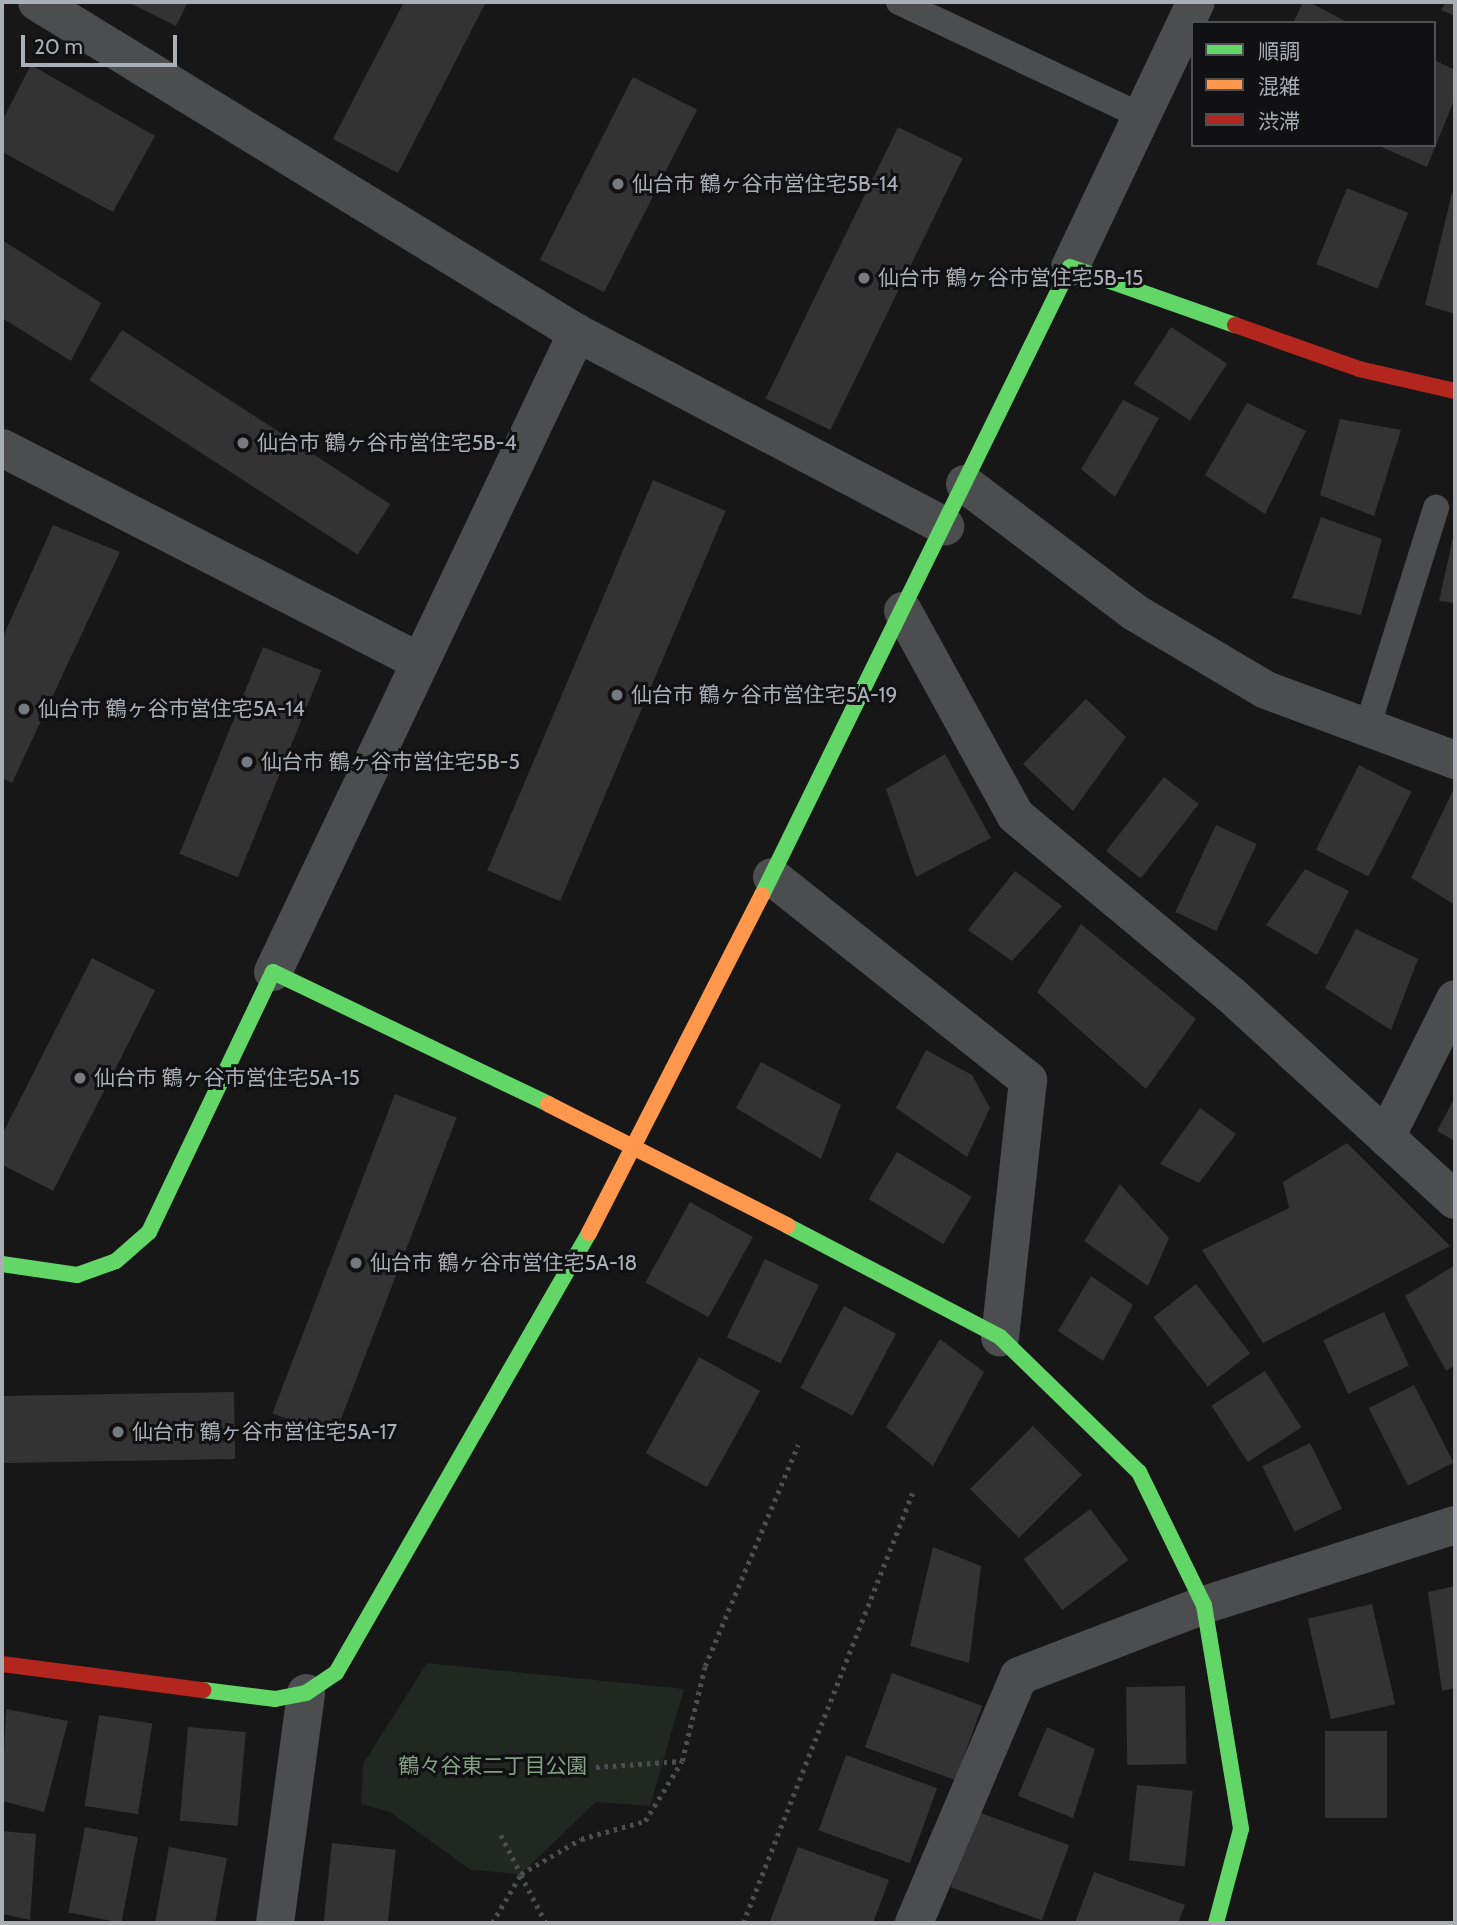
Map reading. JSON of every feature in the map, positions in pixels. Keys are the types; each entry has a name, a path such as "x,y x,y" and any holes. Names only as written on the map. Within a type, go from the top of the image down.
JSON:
{"street":[{"path":"37,2 577,333 945,526"},
{"path":"2,1664 275,1699 306,1693 336,1673 638,1147 945,526 1196,2"},
{"path":"1070,267 1359,369 1455,391"},
{"path":"2,1264 78,1275 116,1261 149,1232 577,333"},
{"path":"2,448 421,662"},
{"path":"965,484 1134,612 1266,690 1455,760"},
{"path":"903,611 1015,815 1230,994 1455,1200"},
{"path":"772,877 1028,1080 1000,1337"},
{"path":"273,972 638,1147 1000,1337 1139,1472 1204,1605 1241,1829 1216,1923"},
{"path":"1386,1137 1455,999"},
{"path":"914,1923 1019,1676 1204,1605 1455,1525"},
{"path":"275,1923 306,1693"}],"lane":[{"path":"899,2 1141,116"},
{"path":"1367,727 1436,508"}],"path":[{"path":"492,1923 521,1874 581,1839 645,1821 682,1760 705,1666 798,1445"},
{"path":"743,1923 912,1493"},
{"path":"596,1767 682,1760"},
{"path":"501,1835 545,1923"}],"green space":[{"name":"鶴々谷東二丁目公園","path":"427,1663 684,1689 650,1806 596,1802 521,1874 471,1870 390,1812 361,1804 363,1764"}],"building":[{"path":"128,2 188,2 176,26"},
{"path":"404,2 486,2 398,173 333,139"},
{"path":"1303,2 1309,2 1345,21 1294,21"},
{"path":"1446,2 1455,2 1455,16 1441,10"},
{"path":"1436,61 1455,70 1455,98 1436,145"},
{"path":"31,65 155,136 113,212 2,152 2,121"},
{"name":"仙台市 鶴ヶ谷市営住宅5B-14","path":"633,77 697,110 604,292 540,260"},
{"name":"仙台市 鶴ヶ谷市営住宅5B-15","path":"898,127 963,159 830,430 766,398"},
{"path":"1382,147 1435,147 1427,167"},
{"path":"1347,188 1408,213 1377,289 1316,264"},
{"path":"1452,193 1455,194 1455,314 1425,305"},
{"path":"2,240 101,303 71,361 2,318"},
{"path":"1171,327 1227,363 1190,421 1134,384"},
{"name":"仙台市 鶴ヶ谷市営住宅5B-4","path":"122,330 390,504 358,555 89,380"},
{"path":"1123,400 1159,418 1115,497 1081,469"},
{"path":"1247,403 1306,431 1265,514 1205,475"},
{"path":"1340,419 1401,430 1374,516 1320,495"},
{"name":"仙台市 鶴ヶ谷市営住宅5A-19","path":"653,480 726,511 560,901 487,870"},
{"path":"1321,517 1382,539 1361,615 1292,598"},
{"name":"仙台市 鶴ヶ谷市営住宅5A-14","path":"53,525 120,552 12,783 2,778 2,639"},
{"path":"1455,533 1455,603 1439,601"},
{"name":"仙台市 鶴ヶ谷市営住宅5B-5","path":"263,647 321,671 238,877 179,854"},
{"path":"1086,699 1126,737 1073,811 1023,764"},
{"path":"945,754 991,838 916,877 886,789"},
{"path":"1359,765 1412,792 1368,876 1316,850"},
{"path":"1164,777 1199,804 1141,878 1106,851"},
{"path":"1455,786 1455,905 1411,878"},
{"path":"1216,825 1257,844 1216,931 1175,912"},
{"path":"1305,869 1349,891 1317,955 1266,925"},
{"path":"1015,871 1062,906 1012,961 968,930"},
{"path":"1081,924 1196,1019 1146,1089 1037,992"},
{"path":"1356,929 1418,959 1391,1030 1325,988"},
{"name":"仙台市 鶴ヶ谷市営住宅5A-15","path":"92,958 155,990 53,1191 2,1165 2,1135"},
{"path":"926,1050 972,1075 990,1108 967,1157 896,1108"},
{"path":"761,1062 841,1105 821,1159 736,1108"},
{"name":"仙台市 鶴ヶ谷市営住宅5A-18","path":"395,1094 457,1118 334,1437 272,1413"},
{"path":"1455,1097 1455,1141 1437,1131"},
{"path":"1200,1108 1236,1134 1199,1183 1160,1164"},
{"path":"1347,1143 1450,1246 1263,1343 1202,1250 1289,1208 1283,1182"},
{"path":"897,1152 972,1197 943,1244 869,1199"},
{"path":"1120,1184 1169,1238 1148,1286 1084,1241"},
{"path":"690,1202 753,1237 708,1317 645,1282"},
{"path":"765,1259 819,1285 781,1363 727,1337"},
{"path":"1455,1265 1455,1365 1446,1371 1405,1296"},
{"path":"1091,1276 1133,1305 1103,1361 1058,1331"},
{"path":"1196,1284 1250,1353 1208,1387 1153,1317"},
{"path":"844,1306 896,1334 852,1416 800,1388"},
{"path":"1384,1312 1409,1365 1348,1394 1323,1340"},
{"path":"940,1339 984,1372 933,1466 886,1427"},
{"path":"699,1357 760,1391 707,1487 646,1453"},
{"path":"1265,1371 1301,1427 1248,1462 1211,1406"},
{"path":"1414,1385 1453,1463 1408,1486 1369,1408"},
{"name":"仙台市 鶴ヶ谷市営住宅5A-17","path":"234,1392 235,1459 3,1463 2,1396"},
{"path":"1033,1426 1082,1475 1019,1538 970,1489"},
{"path":"1310,1443 1342,1509 1294,1532 1262,1466"},
{"path":"1090,1509 1129,1560 1062,1610 1024,1559"},
{"path":"933,1547 981,1566 969,1663 910,1646"},
{"path":"1455,1586 1455,1688 1442,1691 1428,1592"},
{"path":"1372,1604 1395,1704 1331,1719 1308,1619"},
{"path":"892,1673 982,1706 955,1780 865,1747"},
{"path":"1185,1686 1186,1764 1127,1765 1126,1687"},
{"path":"6,1709 68,1721 44,1812 2,1801"},
{"path":"99,1715 152,1723 138,1814 85,1806"},
{"path":"188,1727 246,1732 238,1826 180,1821"},
{"path":"1047,1727 1095,1749 1073,1818 1018,1796"},
{"path":"1325,1731 1387,1731 1387,1818 1325,1818"},
{"path":"846,1755 937,1788 910,1863 819,1830"},
{"path":"1137,1785 1193,1791 1185,1866 1129,1861"},
{"path":"978,1812 1069,1845 1042,1920 951,1887"},
{"path":"85,1827 138,1837 121,1923 68,1912"},
{"path":"2,1831 36,1834 30,1920 2,1914"},
{"path":"332,1843 396,1850 388,1923 324,1923"},
{"path":"169,1847 227,1858 215,1923 155,1923"},
{"path":"798,1847 889,1880 873,1923 770,1921"},
{"path":"1094,1872 1185,1905 1178,1923 1075,1923"}],"traffic: fast":[{"path":"762,895 1070,267 1235,325"},
{"path":"2,1264 77,1275 116,1261 149,1232 273,972 548,1104"},
{"path":"788,1226 1000,1337 1139,1472 1204,1605 1241,1829 1216,1923"},
{"path":"203,1690 275,1699 306,1693 336,1673 589,1233"}],"traffic: slow":[{"path":"589,1233 762,895"},
{"path":"548,1104 788,1226"}],"traffic: jam":[{"path":"1235,325 1359,369 1455,391"},
{"path":"2,1664 203,1690"}],"place":[{"name":"仙台市 鶴ヶ谷市営住宅5B-14","path":"618,184"},
{"name":"仙台市 鶴ヶ谷市営住宅5B-15","path":"864,278"},
{"name":"仙台市 鶴ヶ谷市営住宅5B-4","path":"243,443"},
{"name":"仙台市 鶴ヶ谷市営住宅5A-19","path":"617,695"},
{"name":"仙台市 鶴ヶ谷市営住宅5A-14","path":"24,709"},
{"name":"仙台市 鶴ヶ谷市営住宅5B-5","path":"247,762"},
{"name":"仙台市 鶴ヶ谷市営住宅5A-15","path":"80,1078"},
{"name":"仙台市 鶴ヶ谷市営住宅5A-18","path":"356,1263"},
{"name":"仙台市 鶴ヶ谷市営住宅5A-17","path":"118,1432"}]}
